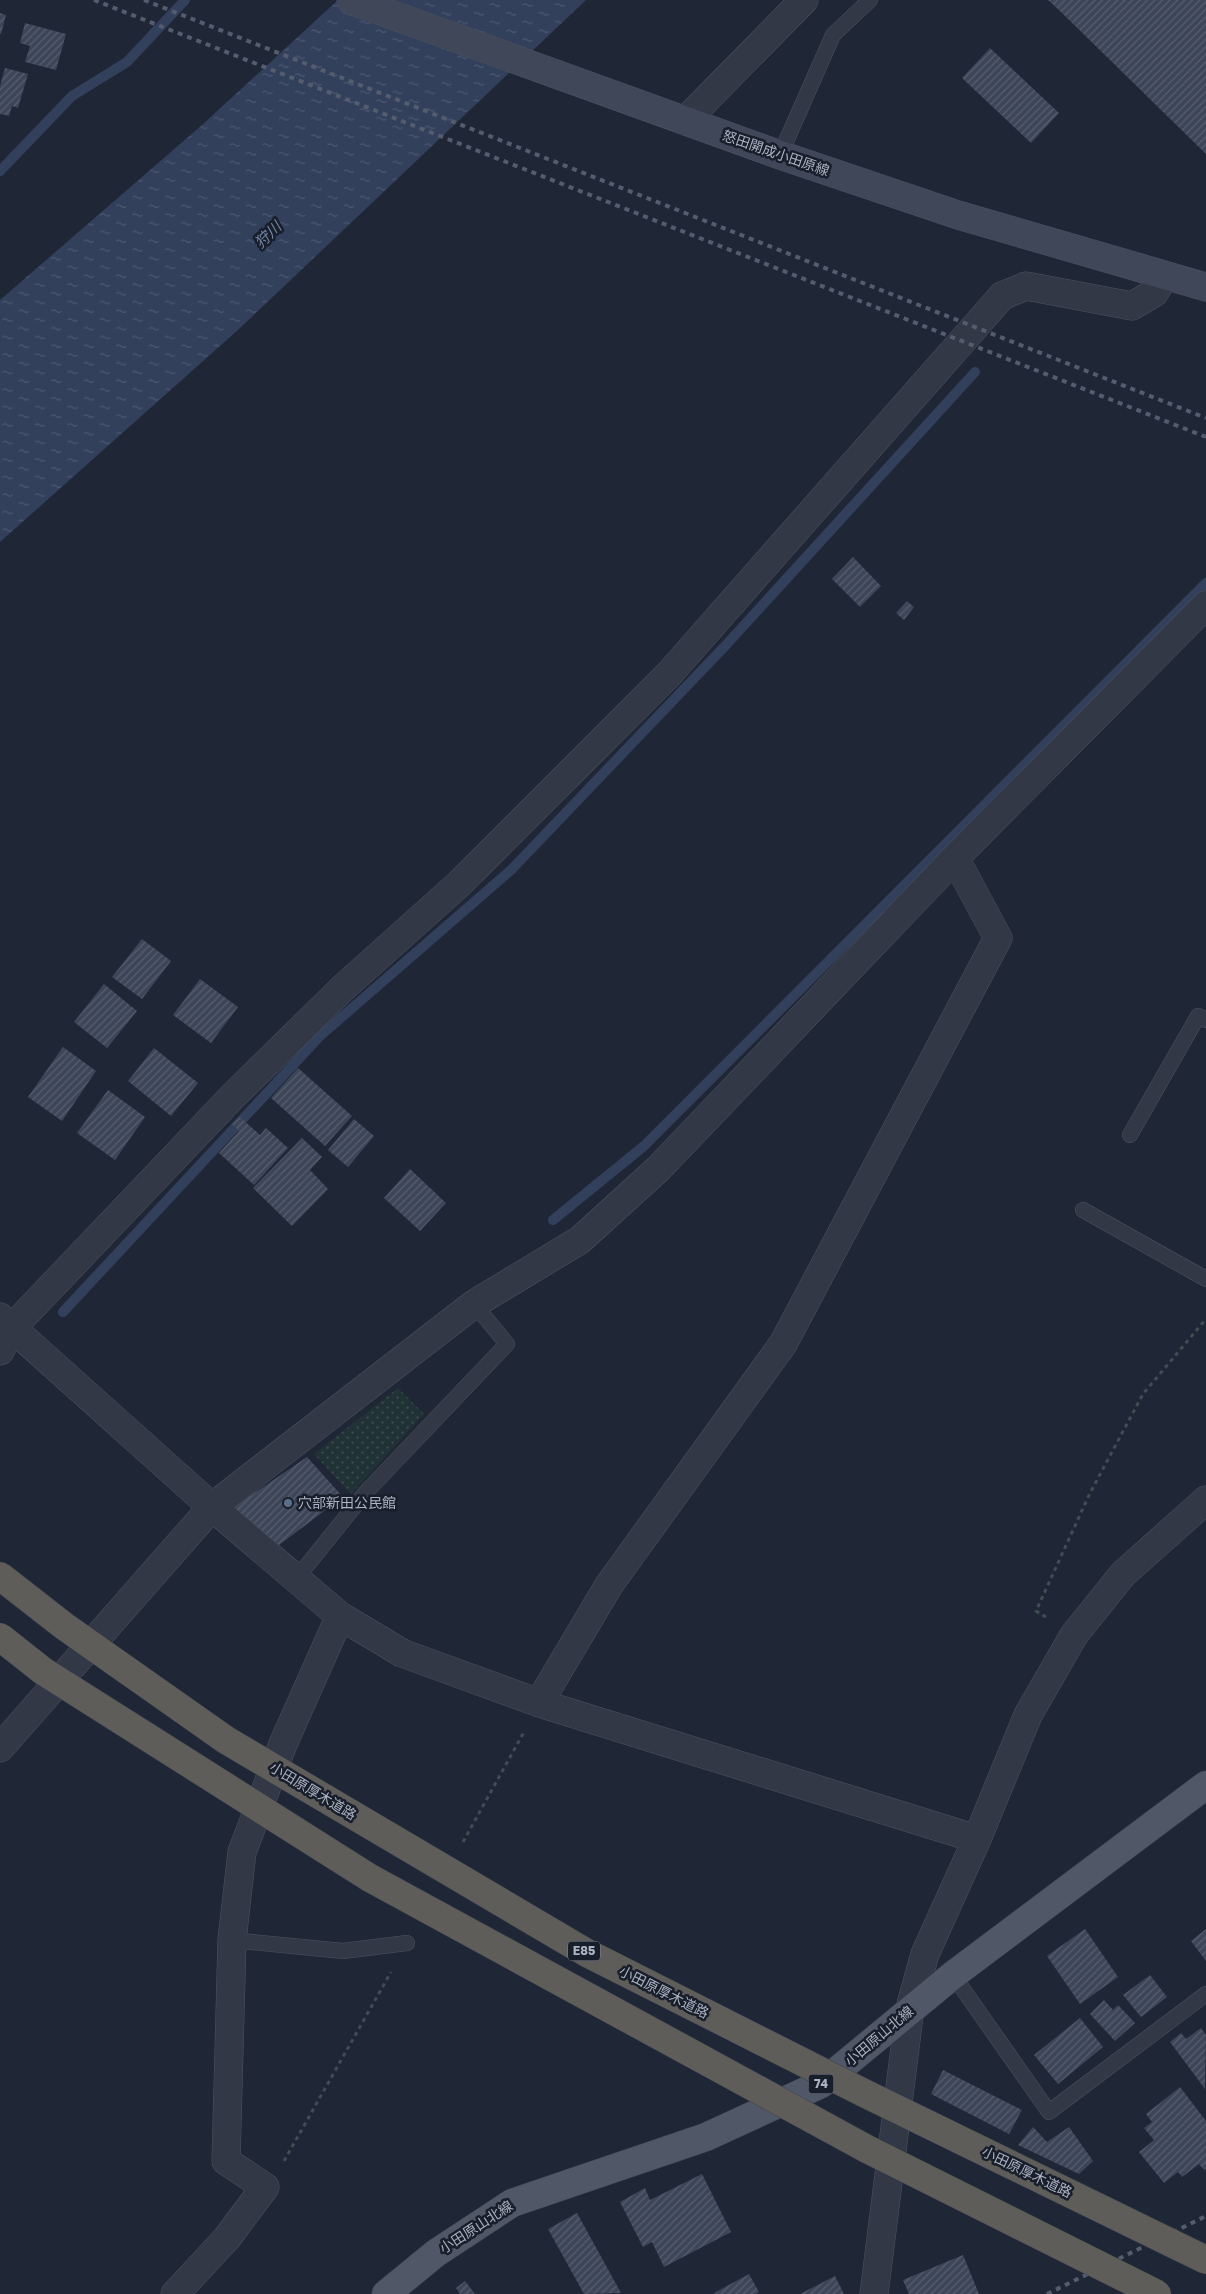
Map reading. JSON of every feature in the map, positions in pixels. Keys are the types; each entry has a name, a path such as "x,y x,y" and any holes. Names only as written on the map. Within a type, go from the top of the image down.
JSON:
{"highway":[{"name":"小田原厚木道路","path":"0,1576 64,1626 226,1740 587,1953 864,2093 1206,2260"},
{"path":"0,1637 43,1671 370,1878 867,2149 1157,2294"}],"main road":[{"name":"怒田開成小田原線","path":"352,0 780,155 958,215 1206,287"},
{"name":"小田原山北線","path":"386,2294 436,2253 512,2203 706,2137 821,2084 910,2008 1206,1785"}],"street":[{"path":"685,121 804,0"},
{"path":"977,1839 539,1703 402,1653 340,1616 4,1332 233,1096 344,987 459,884 670,674 1002,296 1026,286 1132,306 1154,293 1164,276"},
{"path":"0,1748 212,1507 474,1304 580,1240 666,1161 955,858 1206,605"},
{"path":"539,1703 609,1585 783,1344 998,938 955,858"},
{"path":"874,2294 910,2008 925,1954 977,1839 1028,1715 1074,1635 1123,1574 1206,1500"},
{"path":"175,2294 227,2238 264,2187 226,2162 232,1940 242,1852 283,1744 340,1616"}],"lane":[{"path":"780,155 833,35 870,0"},
{"path":"1130,1135 1198,1016 1206,1020"},
{"path":"1084,1210 1206,1279"},
{"path":"296,1579 366,1492 508,1344 474,1304"},
{"path":"232,1940 343,1951 407,1943"},
{"path":"953,1975 1049,2112 1206,1994"}],"path":[{"path":"1074,1635 1036,1611 1090,1493 1143,1394 1206,1319"}],"shaded area":[{"path":"398,1388 424,1414 351,1494 314,1454"}],"water":[{"name":"狩川","path":"338,0 586,0 239,329 0,542 0,300 202,125"}],"building":[{"path":"1048,0 1206,0 1206,154 1061,12"},
{"path":"0,13 6,15 1,34 0,34"},
{"path":"25,23 66,34 56,70 25,62 30,46 20,43"},
{"path":"990,48 1059,113 1031,143 962,78"},
{"path":"5,68 28,74 18,108 12,106 9,116 0,114 0,86"},
{"path":"853,557 881,586 860,607 832,579"},
{"path":"907,601 914,607 904,620 896,613"},
{"path":"142,939 171,961 142,999 112,977"},
{"path":"200,979 238,1007 211,1043 173,1015"},
{"path":"104,984 137,1011 107,1048 74,1022"},
{"path":"63,1047 96,1071 62,1121 28,1097"},
{"path":"154,1048 198,1083 171,1116 128,1081"},
{"path":"298,1068 352,1116 325,1146 271,1098"},
{"path":"108,1090 145,1117 115,1160 77,1133"},
{"path":"240,1117 260,1135 266,1128 288,1148 254,1185 219,1153 239,1131 232,1124"},
{"path":"354,1119 374,1136 348,1167 328,1150"},
{"path":"302,1138 322,1157 310,1170 328,1189 292,1226 253,1188"},
{"path":"410,1169 446,1203 420,1231 384,1198"},
{"name":"穴部新田公民館","path":"307,1457 343,1497 275,1548 231,1509"},
{"path":"1085,1929 1118,1977 1080,2004 1047,1956"},
{"path":"1206,1929 1206,1961 1191,1941"},
{"path":"1150,1975 1167,1997 1141,2017 1123,1995"},
{"path":"1104,2000 1113,2010 1118,2005 1135,2023 1115,2041 1090,2014"},
{"path":"1080,2018 1103,2047 1058,2084 1034,2055"},
{"path":"1201,2028 1206,2035 1205,2089 1170,2042 1181,2033 1186,2039"},
{"path":"943,2070 1022,2110 1009,2134 931,2094"},
{"path":"1180,2087 1206,2121 1206,2169 1204,2170 1199,2164 1182,2177 1178,2172 1164,2183 1139,2152 1154,2140 1144,2128 1152,2122 1146,2114"},
{"path":"1033,2127 1047,2142 1069,2127 1093,2161 1079,2174 1018,2145"},
{"path":"702,2174 731,2232 664,2267 652,2242 643,2247 620,2202 645,2188 650,2200"},
{"path":"577,2213 621,2293 584,2294 548,2229"},
{"path":"963,2255 979,2294 909,2294 903,2280"},
{"path":"749,2274 759,2292 756,2294 714,2293"},
{"path":"835,2276 844,2294 800,2294"},
{"path":"465,2281 475,2294 460,2294 456,2288"}],"waterway":[{"path":"0,171 72,96 127,62 185,0"},
{"path":"63,1312 320,1036 511,870 726,645 975,372"},
{"path":"553,1220 644,1146 1206,583"}],"railway":[{"path":"94,0 1206,437"},
{"path":"144,0 1206,418"},
{"path":"1047,2294 1206,2216"}],"place":[{"name":"穴部新田公民館","path":"288,1503"}]}
